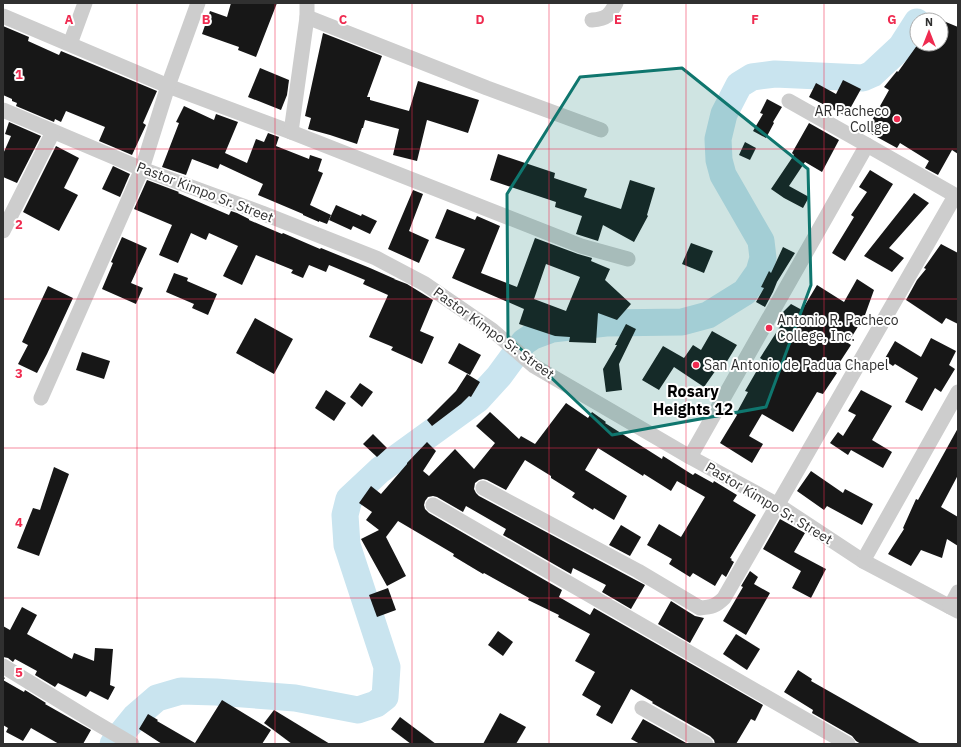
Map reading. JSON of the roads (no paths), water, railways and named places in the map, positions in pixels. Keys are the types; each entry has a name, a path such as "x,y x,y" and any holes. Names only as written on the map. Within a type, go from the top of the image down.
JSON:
{"street":[{"path":"70,44 85,3"},
{"path":"41,398 142,169 168,86 198,3"},
{"path":"592,20 600,20 606,17 611,13 616,3"},
{"path":"291,132 307,10 487,88 601,130"},
{"path":"3,16 168,86 291,132 581,246 628,259"},
{"path":"483,488 638,571 700,608 711,607 718,604 724,598 956,197 868,145 789,101"},
{"name":"Pastor Kimpo Sr. Street","path":"3,110 142,169 262,213 376,258 425,284 492,330 534,366 690,457 778,505 863,561 954,609"},
{"path":"3,231 53,132"},
{"path":"690,457 868,145"},
{"path":"863,561 958,392"},
{"path":"433,505 848,744"},
{"path":"954,609 958,592"},
{"path":"3,666 132,744"},
{"path":"642,708 706,744"}],"waterway":[{"path":"113,744 135,717 157,698 181,691 295,698 358,710 376,704 385,697 387,667 347,545 345,515 349,499 380,470 478,399 499,376 524,342 533,336 552,329 606,323 682,322 708,315 745,292 759,272 763,258 761,241 723,175 719,160 718,139 724,114 739,85 752,77 775,74 863,78 872,74 901,47 909,34"}],"place":[{"name":"AR Pacheco Collge","path":"897,119"},
{"name":"Antonio R. Pacheco College, Inc.","path":"769,328"},
{"name":"San Antonio de Padua Chapel","path":"696,365"}],"district":[{"name":"Rosary Heights 12","path":"693,400"}]}
